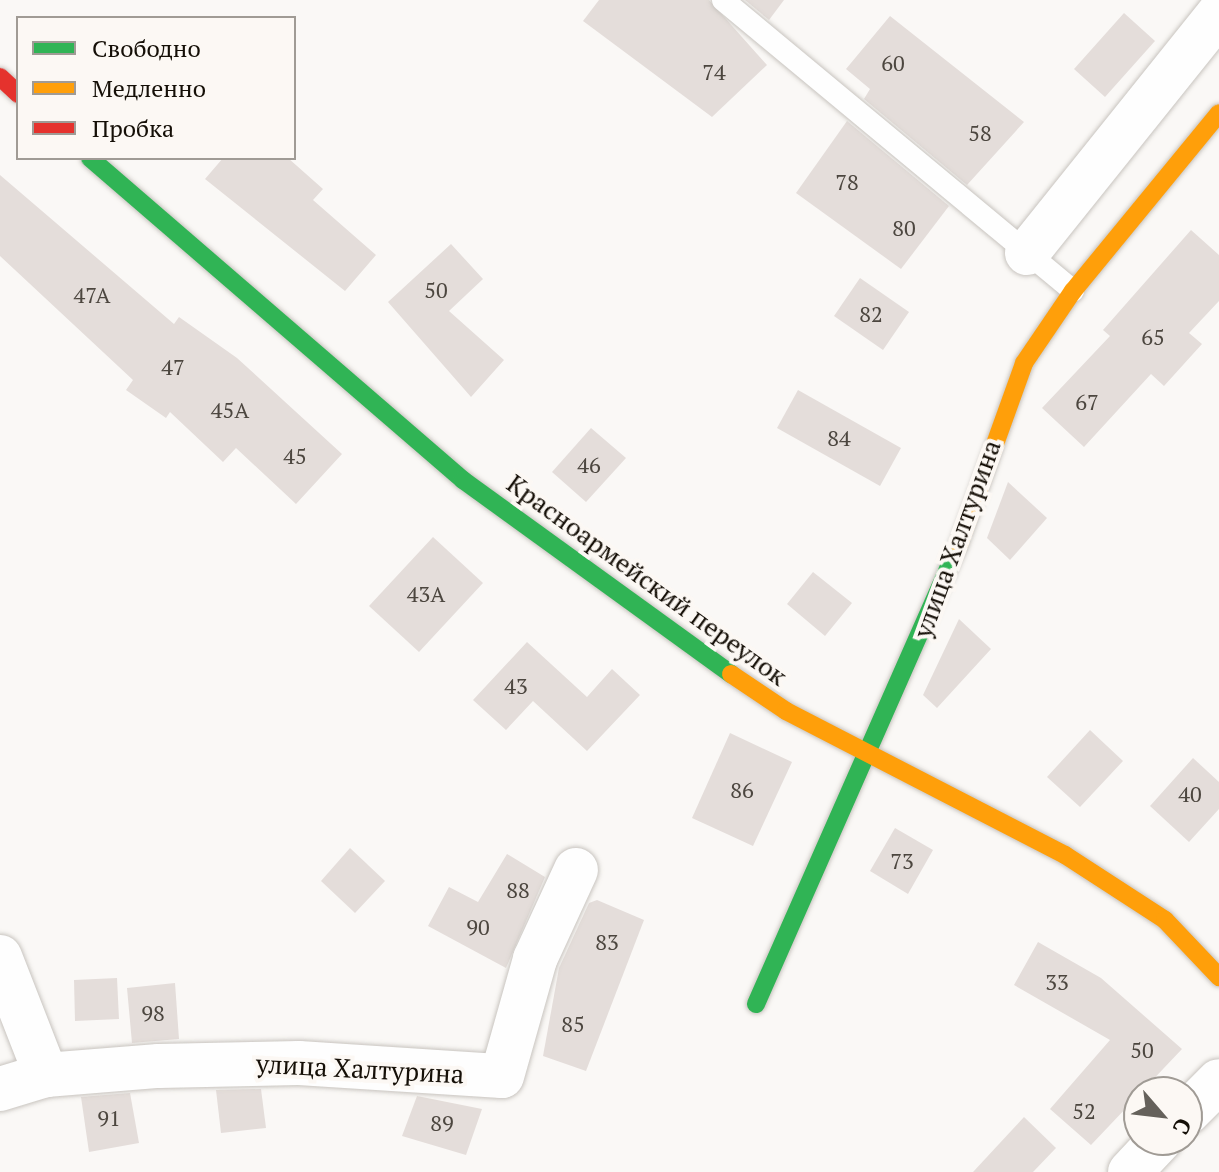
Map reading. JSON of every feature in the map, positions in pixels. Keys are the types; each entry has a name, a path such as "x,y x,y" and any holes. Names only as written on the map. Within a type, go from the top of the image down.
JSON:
{"street":[{"path":"1027,253 1219,13"},
{"path":"0,77 16,92"},
{"name":"улица Халтурина","path":"756,1004 939,598 1024,363 1073,291 1219,113"},
{"name":"Красноармейский переулок","path":"92,160 463,480 726,672 869,757 1065,855 1165,920 1219,977"},
{"name":"улица Халтурина","path":"0,1089 46,1075 299,1063 502,1076 535,959 576,870"},
{"path":"0,957 46,1075"},
{"path":"1203,1097 1219,1081"},
{"path":"1130,1172 1145,1156"}],"lane":[{"path":"723,0 1073,291"}],"building":[{"path":"599,0 709,0 767,65 712,117 583,21"},
{"path":"745,0 784,0 769,20"},
{"path":"1124,13 1155,41 1105,97 1074,69"},
{"path":"890,16 1024,122 967,185 864,99 870,89 846,69"},
{"path":"847,121 949,206 901,269 796,193"},
{"path":"221,160 290,160 323,189 313,200 376,255 345,291 205,179"},
{"path":"0,175 174,324 179,317 237,358 342,454 296,504 236,448 223,462 170,412 166,418 126,390 133,380 0,256"},
{"path":"1191,230 1219,255 1219,301 1189,333 1202,344 1164,386 1151,374 1084,447 1042,408 1110,336 1103,330"},
{"path":"451,244 483,279 449,311 504,360 471,397 388,302"},
{"path":"860,278 909,312 883,350 834,316"},
{"path":"798,390 901,448 880,486 777,428"},
{"path":"591,428 626,458 586,502 552,472"},
{"path":"1008,482 1047,518 1010,560 987,538"},
{"path":"433,537 483,583 419,652 369,606"},
{"path":"813,572 852,603 825,636 787,604"},
{"path":"959,619 991,649 937,708 923,695"},
{"path":"527,642 587,697 612,669 640,695 587,751 533,701 506,730 473,700"},
{"path":"1090,730 1123,761 1080,807 1047,777"},
{"path":"730,733 792,762 753,846 692,818"},
{"path":"1193,758 1219,782 1219,809 1189,842 1150,806"},
{"path":"895,828 933,850 908,894 870,871"},
{"path":"350,848 385,881 355,913 321,881"},
{"path":"507,854 545,877 506,968 428,926 449,887 478,902"},
{"path":"597,900 644,920 586,1071 543,1056 559,968 589,903"},
{"path":"1038,942 1101,978 1182,1049 1156,1076 1123,1076 1123,1111 1091,1145 1050,1109 1110,1040 1014,985"},
{"path":"117,978 119,1019 75,1021 74,980"},
{"path":"175,983 179,1039 132,1043 127,988"},
{"path":"261,1089 266,1128 221,1133 216,1090"},
{"path":"130,1093 139,1143 89,1152 81,1097"},
{"path":"417,1096 482,1109 466,1155 402,1136"},
{"path":"1024,1117 1056,1148 1033,1172 973,1172"}],"traffic: fast":[{"path":"92,160 463,480 731,674"},
{"path":"756,1004 959,544"}],"traffic: slow":[{"path":"959,544 1024,363 1073,291 1219,113"},
{"path":"731,674 786,711 1065,855 1165,920 1219,977"}],"traffic: jam":[{"path":"0,77 16,92"}]}
